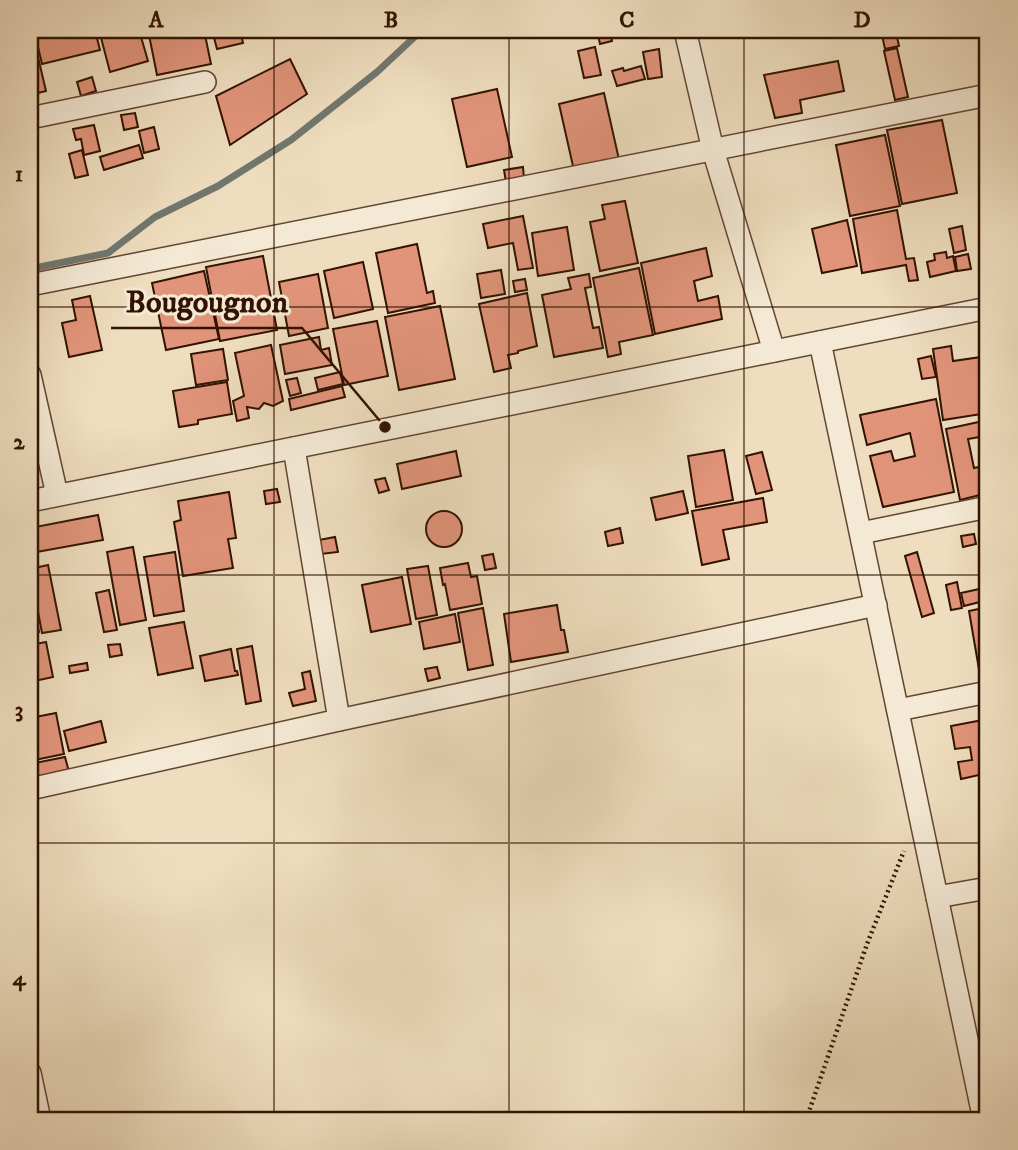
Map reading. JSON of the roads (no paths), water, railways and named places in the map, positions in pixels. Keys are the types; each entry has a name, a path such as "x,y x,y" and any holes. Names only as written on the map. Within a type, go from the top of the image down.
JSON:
{"street":[{"path":"685,30 713,150 774,352"},
{"path":"30,118 205,82"},
{"path":"30,285 988,95"},
{"path":"30,501 988,308"},
{"path":"820,342 937,897 982,1082 984,1120"},
{"path":"30,375 57,495"},
{"path":"294,448 338,720"},
{"path":"861,533 988,507"},
{"path":"30,789 876,605"},
{"path":"898,710 988,692"},
{"path":"937,897 988,888"},
{"path":"30,1073 40,1120"}],"waterway":[{"path":"30,269 108,253 155,217 218,186 291,140 377,72 422,30"}],"place":[{"name":"Bougougnon","path":"385,427"}]}
